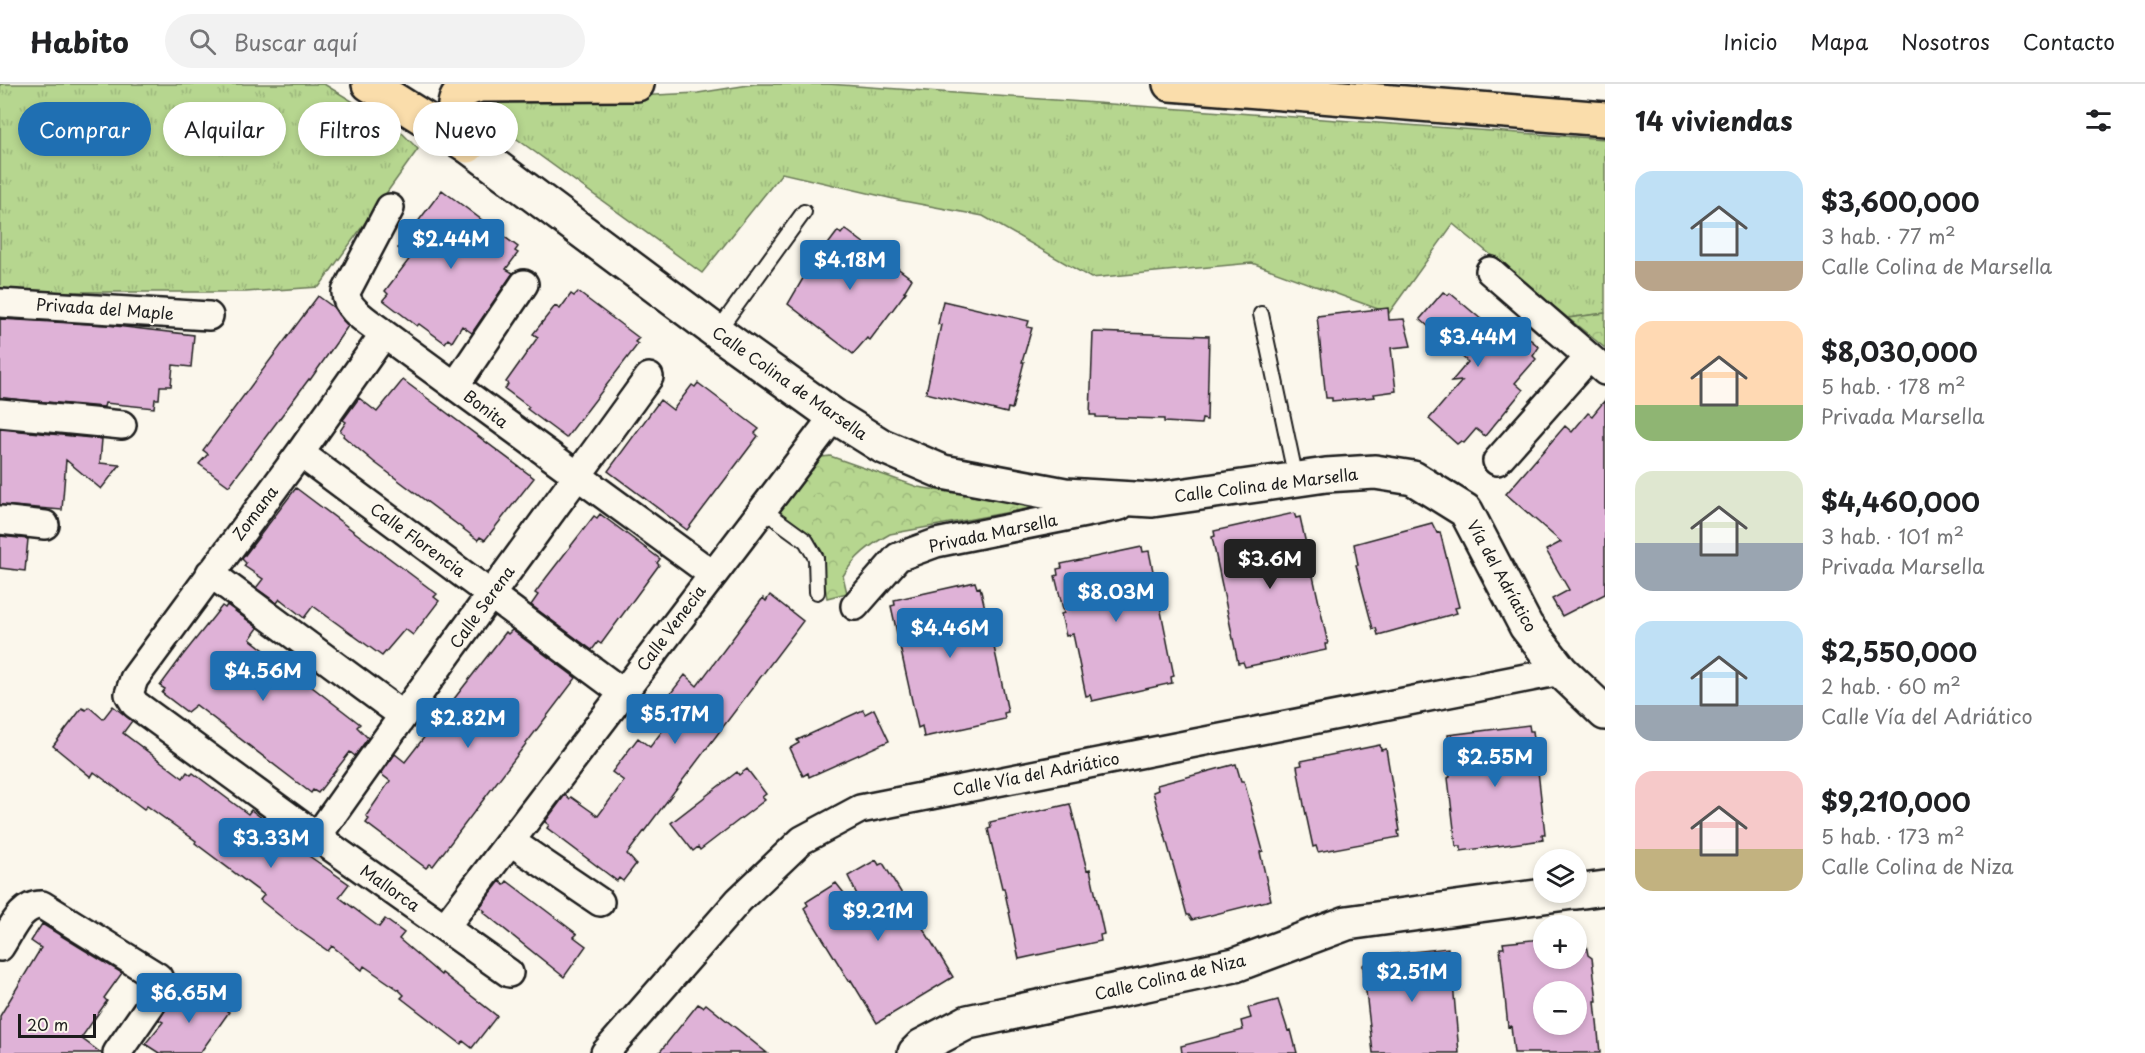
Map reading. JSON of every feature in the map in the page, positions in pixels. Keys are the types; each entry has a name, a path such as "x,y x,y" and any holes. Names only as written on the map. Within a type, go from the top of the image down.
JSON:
{"highway":[{"path":"369,84 413,112"},
{"path":"455,102 460,93 480,85 636,84"},
{"path":"1170,84 1605,119"}],"street":[{"name":"Calle Colina de Marsella","path":"481,156 717,332 834,416 882,446 943,472 1065,495 1152,500 1326,475 1375,472 1413,478"},
{"name":"Bonita","path":"390,208 346,292 346,300 351,307 577,477 712,574"},
{"path":"1490,271 1597,364 1497,461"},
{"path":"455,386 524,284"},
{"name":"Privada del Maple","path":"0,303 209,316"},
{"name":"Zomana","path":"129,694 134,679 300,453 384,334"},
{"name":"Calle Serena","path":"317,837 402,715 492,595 649,377"},
{"path":"0,413 122,425"},
{"name":"Calle Venecia","path":"445,927 834,416"},
{"name":"Calle Florencia","path":"300,453 622,692"},
{"name":"Vía del Adríatico","path":"1413,478 1466,512 1526,627 1561,670 1605,713"},
{"name":"Privada Marsella","path":"855,606 898,557 936,543 1152,500"},
{"path":"0,520 45,525"},
{"path":"210,573 402,715"},
{"name":"Calle Vía del Adriático","path":"605,1053 739,900 802,840 860,809 1561,670"},
{"name":"Mallorca","path":"129,694 135,704 509,973"},
{"path":"510,841 600,902"},
{"name":"Calle Colina de Niza","path":"1587,890 1605,888"},
{"name":"Calle Colina de Niza","path":"915,1053 922,1046 968,1022 1235,965 1347,923 1533,898"},
{"path":"0,947 25,909 33,905 42,905 158,977 161,984 158,994 117,1053"}],"lane":[{"path":"717,332 804,213"},
{"path":"1261,314 1296,479"},
{"path":"762,509 806,541 816,558 817,592"}],"green space":[{"path":"0,84 324,84 354,102 298,102 298,156 401,156 401,132 413,144 413,156 319,287 246,292 33,292 0,288"},
{"path":"755,84 828,84 1605,139 1605,313 1568,318 1453,224 1389,313 1252,263 1091,278 983,216 898,200 782,173 702,273 518,140 518,102 507,102 698,93"},
{"path":"1605,313 1605,348 1568,318"},
{"path":"830,456 918,487 985,498 1053,504 890,534 864,552 848,569 843,576 847,593 827,598 814,538 776,512 813,461"}],"building":[{"path":"442,190 518,247 515,251 518,253 506,269 513,273 472,333 462,326 452,342 448,339 445,343 419,324 417,326 383,300 388,294 385,291 411,257 398,248"},
{"path":"845,229 912,279 904,292 906,292 870,340 867,338 853,354 788,304 805,275 838,231 841,234"},
{"path":"578,292 639,338 635,342 638,344 566,438 527,409 529,407 505,389 508,384 506,382 538,337 533,334 555,306 560,309 571,294 574,296"},
{"path":"1443,292 1448,295 1450,293 1495,331 1506,319 1539,347 1533,356 1536,359 1515,383 1523,390 1485,436 1476,429 1464,443 1461,441 1457,444 1429,419 1462,381 1451,382 1468,362 1420,319"},
{"path":"318,296 333,307 348,326 229,486 199,464 208,454 203,450"},
{"path":"943,301 1029,321 1027,327 1032,328 1022,362 1024,362 1012,409 1008,408 1007,413 926,393 941,325 938,324"},
{"path":"1388,308 1389,320 1404,319 1411,346 1391,348 1396,391 1374,394 1375,397 1332,401 1332,398 1326,398 1317,316"},
{"path":"0,319 107,325 194,335 191,367 173,365 171,386 160,386 159,399 155,399 154,408 105,403 104,407 0,398"},
{"path":"1093,332 1209,336 1207,420 1202,419 1201,424 1164,422 1164,419 1090,415"},
{"path":"403,380 534,478 485,540 480,537 478,540 374,462 340,431 346,422 343,420 359,398 377,412"},
{"path":"698,383 759,429 755,433 758,436 687,530 608,471 660,400 673,410 692,385 695,387"},
{"path":"1605,400 1605,594 1562,616 1552,599 1569,590 1546,550 1561,542 1506,494 1565,426 1572,432 1588,413 1592,416"},
{"path":"0,429 102,439 100,463 120,465 101,489 66,460 62,510 0,505"},
{"path":"296,488 437,594 434,597 439,601 413,635 405,629 382,656 313,606 304,618 280,599 277,603 256,588 263,579 244,566 246,563 242,559"},
{"path":"1294,513 1296,518 1300,517 1328,644 1325,644 1326,650 1245,667 1243,662 1238,663 1212,537 1215,536 1214,531"},
{"path":"600,514 660,559 657,563 659,565 601,644 598,642 592,650 531,605 538,595 535,593 546,578 594,516 597,518"},
{"path":"1432,523 1437,533 1440,532 1459,607 1455,608 1457,613 1378,635 1376,628 1373,629 1356,565 1358,565 1354,544"},
{"path":"0,536 28,539 25,571 0,568"},
{"path":"1142,547 1143,552 1149,551 1174,676 1171,677 1172,683 1092,701 1090,695 1086,696 1073,634 1066,636 1061,614 1064,613 1055,576 1058,575 1057,569 1062,568 1061,564"},
{"path":"975,582 977,588 980,587 1008,712 1004,713 1005,719 924,737 922,726 918,728 891,606 895,605 894,600"},
{"path":"770,595 803,621 627,854 636,864 623,881 619,878 617,881 547,828 549,825 545,822 565,795 598,816 624,781 612,772 638,738 650,747 680,708 667,698 685,675 697,686 763,598 766,601"},
{"path":"227,605 258,628 250,639 360,724 357,727 368,738 355,756 350,752 318,793 313,790 311,793 196,705 187,712 162,693 165,689 160,686 222,606 225,608"},
{"path":"512,630 576,678 433,866 430,864 426,868 366,823 369,819 366,816 390,781 381,774 395,754 405,762 506,632 508,634"},
{"path":"113,706 132,721 123,733 183,778 187,772 191,775 193,773 248,814 251,810 266,821 309,856 349,884 339,897 379,927 385,919 404,933 399,939 441,975 442,973 497,1016 472,1048 463,1041 461,1044 401,998 404,995 399,990 364,966 362,970 332,946 328,951 294,927 260,900 264,895 195,843 196,841 147,806 144,809 94,772 91,777 53,746 82,708 86,710 89,707 103,719"},
{"path":"874,709 889,741 809,777 808,773 803,776 790,748 799,743 797,740 863,710 865,714"},
{"path":"1529,725 1530,731 1533,731 1538,771 1545,834 1542,834 1543,840 1461,851 1461,846 1456,846 1448,778 1450,777 1448,735"},
{"path":"1380,745 1381,750 1386,749 1400,831 1398,831 1399,837 1318,852 1316,846 1313,847 1297,766 1302,765 1301,761"},
{"path":"1236,764 1241,781 1244,781 1263,851 1260,852 1271,900 1192,920 1187,915 1153,792 1158,790 1157,785"},
{"path":"747,769 766,794 762,797 765,800 700,850 698,847 693,851 671,823 737,772 739,775"},
{"path":"1070,804 1087,870 1090,869 1104,934 1100,935 1101,941 1019,959 1004,888 1002,888 988,829 991,828 990,822"},
{"path":"876,860 879,865 883,863 953,977 877,1023 804,908 808,905 806,902 836,883 855,907 861,903 848,876"},
{"path":"500,881 504,885 507,881 577,934 574,937 586,946 564,977 483,912 485,911 480,907"},
{"path":"42,924 122,973 104,998 107,1001 81,1038 101,1053 0,1053 0,1016 41,948 31,941"},
{"path":"1533,940 1533,969 1587,969 1587,950 1588,955 1592,958 1600,1053 1514,1053 1511,1026 1508,1027 1500,948 1504,948 1503,943"},
{"path":"1448,948 1459,1053 1373,1053 1363,965 1368,961 1368,957"},
{"path":"203,988 230,1007 227,1011 229,1012 200,1053 159,1053 145,1044 163,1022 159,1020 174,996 187,1005 197,990 200,992"},
{"path":"1278,1000 1288,1031 1291,1030 1297,1053 1182,1053 1181,1046 1243,1030 1241,1021 1251,1018 1248,1008"},
{"path":"698,1004 703,1007 706,1004 767,1053 659,1053"}]}
